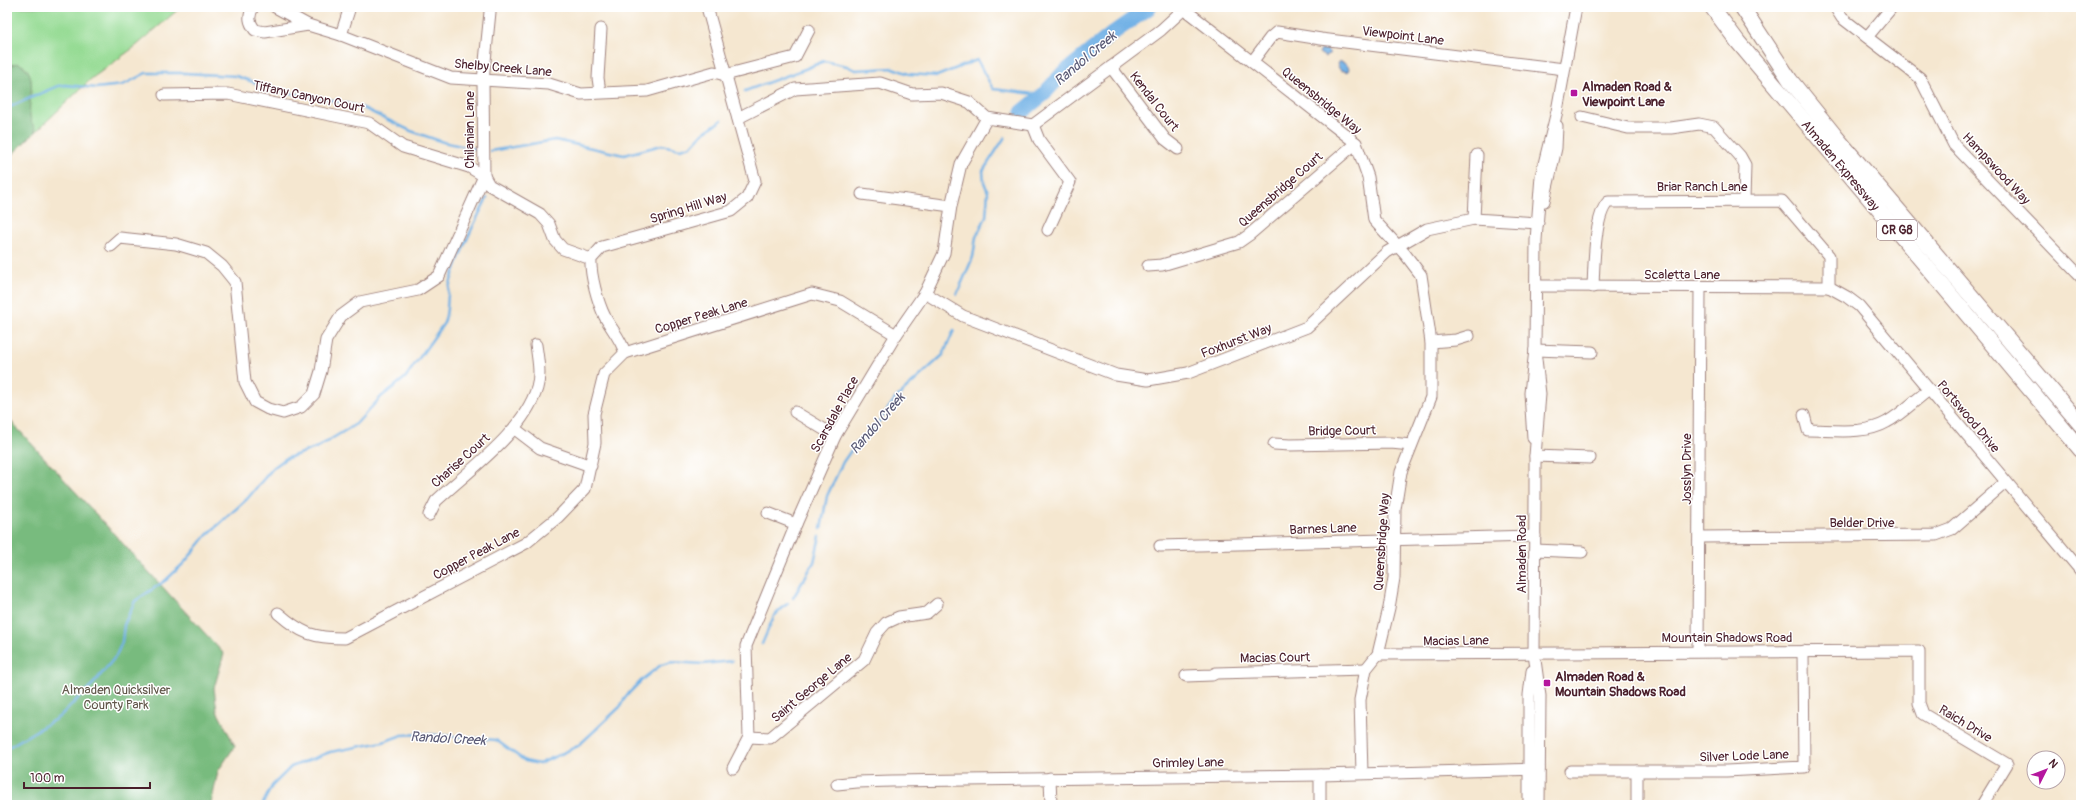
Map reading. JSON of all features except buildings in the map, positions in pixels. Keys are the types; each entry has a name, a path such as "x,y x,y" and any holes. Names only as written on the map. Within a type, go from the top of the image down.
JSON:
{"main road":[{"name":"Almaden Expressway","path":"1712,7 1748,54 2081,450"},
{"name":"Almaden Expressway","path":"1742,7 1790,80 1836,137 2081,425"}],"street":[{"name":"Shelby Creek Lane","path":"254,7 250,14 249,22 255,30 265,32 308,25"},
{"name":"Shelby Creek Lane","path":"275,7 308,25 341,35 451,78 549,84 581,94 647,91 714,72 725,75 795,57 809,30"},
{"path":"341,35 350,7"},
{"name":"Spring Hill Way","path":"591,259 602,247 731,211 747,198 754,181 707,7"},
{"name":"Almaden Road","path":"1539,805 1534,769 1529,695 1534,652 1535,456 1540,394 1535,350 1538,223 1541,176 1557,111 1576,7"},
{"name":"Hampswood Way","path":"1835,7 1842,18 1920,78 1954,145 2081,277"},
{"path":"1867,37 1892,7"},
{"path":"738,118 795,88 880,83 912,94 941,93 969,102 986,118 1033,125 1161,30 1185,8"},
{"name":"Queensbridge Way","path":"1185,8 1356,143 1368,177 1374,220 1421,275 1431,342 1431,397 1410,445 1401,472 1395,510 1394,578 1378,654 1366,669 1360,700 1362,773"},
{"name":"Chilanian Lane","path":"484,176 483,81 490,12"},
{"path":"600,92 598,78 601,29"},
{"name":"Viewpoint Lane","path":"1252,62 1270,38 1277,32 1288,32 1321,39 1564,69"},
{"name":"Kendal Court","path":"1112,67 1165,139 1178,149"},
{"name":"Tiffany Canyon Court","path":"164,95 228,94 369,123 403,148 469,167 484,176 489,185 540,214 549,224 555,240 563,248 591,259"},
{"path":"1582,117 1628,128 1671,128 1699,124 1714,127 1740,156 1745,165 1744,200"},
{"name":"Scarsdale Place","path":"748,737 746,646 796,524 835,436 896,335 924,293 944,253 951,206 961,164 986,118"},
{"path":"1033,125 1039,140 1070,182 1048,230"},
{"name":"Queensbridge Court","path":"1148,266 1162,265 1239,242 1356,143"},
{"path":"1474,219 1477,156"},
{"path":"111,246 120,238 176,244 206,253 222,266 235,282 246,382 255,402 268,409 283,413 301,407 314,394 321,371 326,340 341,316 360,302 418,290 439,276 484,176"},
{"path":"862,194 951,206"},
{"name":"Briar Ranch Lane","path":"1593,287 1594,250 1601,212 1608,202 1744,200 1782,201 1829,256 1829,287"},
{"name":"Foxhurst Way","path":"924,293 963,316 1116,375 1148,380 1188,373 1307,327 1387,252 1428,229 1474,219 1538,223"},
{"path":"591,259 591,270 605,317 622,342 626,353"},
{"name":"Scaletta Lane","path":"1536,286 1700,288 1829,287"},
{"name":"Portswood Drive","path":"1829,287 1859,306 2081,571"},
{"name":"Josslyn Drive","path":"1698,651 1700,537 1700,288"},
{"name":"Copper Peak Lane","path":"278,613 296,629 323,638 345,638 526,543 558,517 585,489 595,443 594,414 604,374 626,353 812,294 840,301 896,335"},
{"path":"1431,342 1456,340 1469,336"},
{"path":"536,345 539,370 537,387 515,429 540,448 591,466"},
{"path":"1535,350 1592,352"},
{"path":"1804,415 1808,430 1859,430 1873,428 1887,422 1928,390"},
{"path":"794,412 835,436"},
{"name":"Charise Court","path":"429,515 436,501 515,429"},
{"name":"Bridge Court","path":"1274,444 1391,443 1410,445"},
{"path":"1535,456 1590,458"},
{"name":"Belder Drive","path":"1700,537 1936,535 1952,529 2006,482"},
{"path":"768,513 796,524"},
{"name":"Barnes Lane","path":"1160,546 1535,536"},
{"path":"1535,550 1582,552"},
{"name":"Saint George Lane","path":"748,737 770,738 792,721 864,660 877,633 886,623 899,617 926,612 937,604"},
{"name":"Silver Lode Lane","path":"1570,771 1726,771 1804,767 1803,651"},
{"name":"Mountain Shadows Road","path":"1534,652 1919,651"},
{"name":"Raich Drive","path":"1919,651 1919,703 1923,714 2007,764 1982,805"},
{"name":"Macias Lane","path":"1378,654 1534,652"},
{"name":"Macias Court","path":"1186,676 1212,675 1216,673 1366,669"},
{"path":"733,768 748,737"},
{"name":"Almaden Road","path":"1529,805 1534,769"},
{"name":"Grimley Lane","path":"837,784 857,782 1320,775 1534,769"},
{"path":"1637,771 1637,805"},
{"path":"1320,775 1320,805"},
{"path":"1050,778 1051,805"}],"green space":[{"path":"7,7 181,7 136,46 91,79 7,159"},
{"path":"18,63 29,73 31,80 30,113 31,122 35,128 35,132 7,159 7,66"},
{"name":"Almaden Quicksilver County Park","path":"7,417 224,654 214,688 217,711 235,746 218,771 211,805 7,805"}],"water":[{"path":"1321,49 1327,49 1330,54 1325,57 1319,53"},
{"path":"1339,61 1346,64 1349,68 1348,72 1340,70 1337,64"}],"waterway":[{"name":"Randol Creek","path":"1022,112 1043,95 1062,74 1113,33 1150,7"},
{"path":"745,91 824,61 847,66 855,70 893,68 909,74 937,76 977,60 993,89 1043,95"},
{"path":"7,108 58,86 65,85 96,88 123,85 146,73 184,73 236,76 279,91 337,101 363,108 411,131 443,142 479,150"},
{"path":"490,151 555,140 624,155 662,145 680,149 691,146 703,133 722,120"},
{"name":"Randol Creek","path":"957,294 973,257 976,237 986,217 988,192 984,182 983,171 1005,137"},
{"path":"7,748 59,717 94,683 116,656 122,642 124,625 135,601 166,580 184,563 207,535 247,499 273,468 285,459 318,447 356,424 381,397 405,378 444,323 449,289 454,273 467,240 487,198"},
{"name":"Randol Creek","path":"821,529 827,496 843,462 857,442 870,434 895,399 943,355 954,330"},
{"name":"Randol Creek","path":"793,598 814,562 820,536"},
{"name":"Randol Creek","path":"762,644 774,616 788,603"},
{"name":"Randol Creek","path":"262,805 272,786 291,767 330,752 383,742 402,735 424,734 496,740 525,761 539,764 578,746 620,707 626,696 644,678 661,665 672,662 703,664 732,661"}],"place":[{"name":"Almaden Road & Viewpoint Lane","path":"1574,93"},
{"name":"Almaden Road & Mountain Shadows Road","path":"1547,683"}]}
